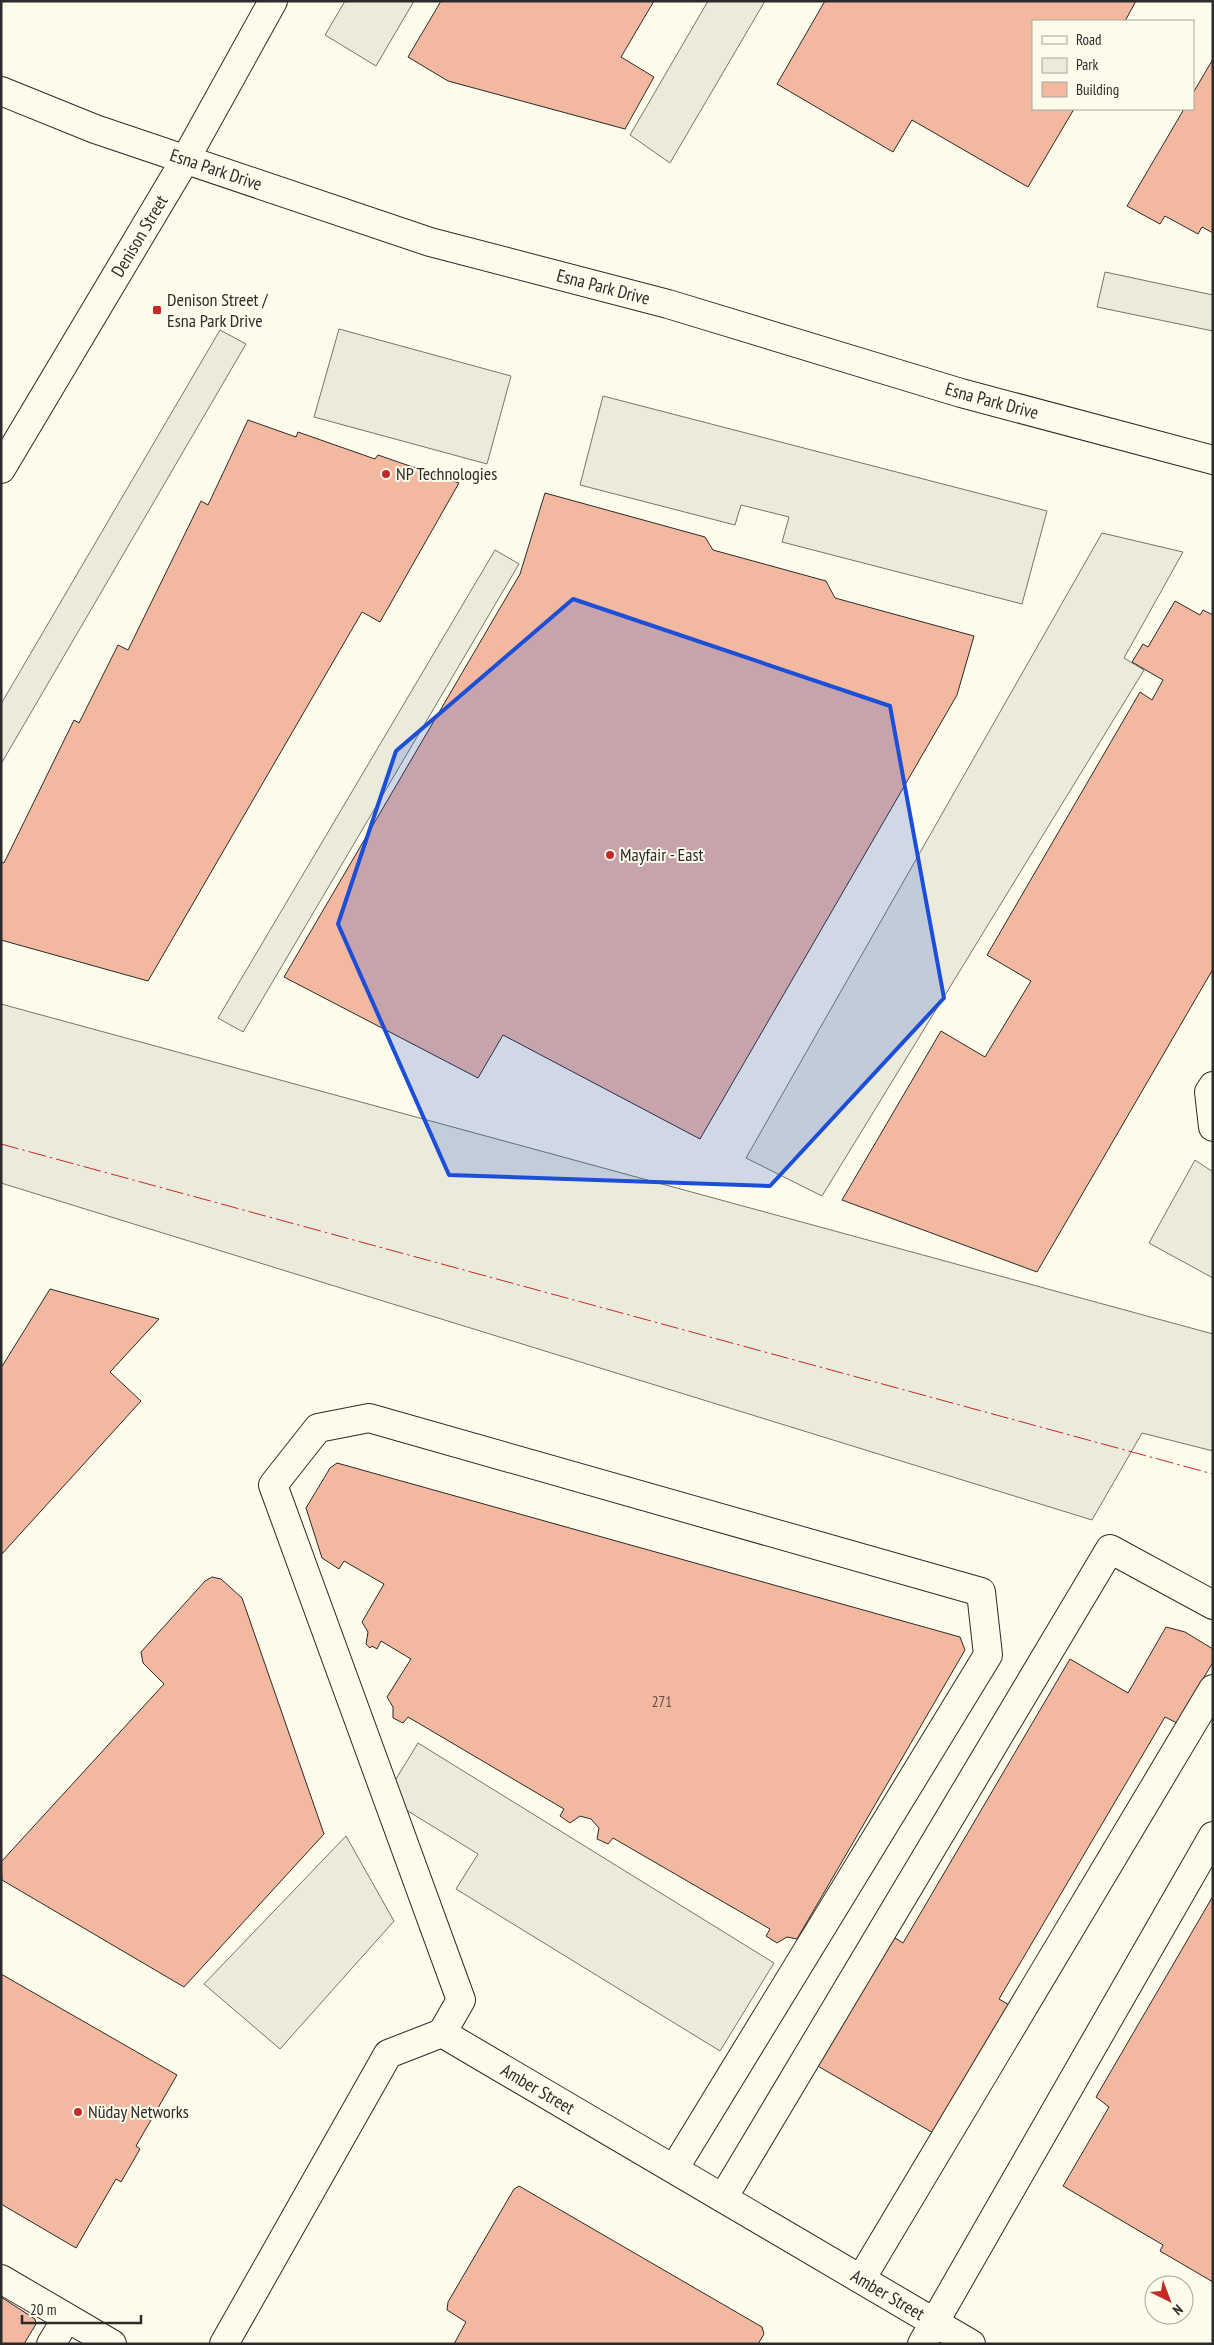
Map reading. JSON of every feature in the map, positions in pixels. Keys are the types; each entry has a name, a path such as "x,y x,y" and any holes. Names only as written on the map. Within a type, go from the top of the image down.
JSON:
{"street":[{"name":"Denison Street","path":"1,469 185,160 274,1"},
{"name":"Esna Park Drive","path":"1,91 95,130 430,242 668,304 961,393 1213,460"},
{"path":"1213,1086 1209,1092 1213,1127"},
{"path":"224,2344 388,2054 442,2033 461,2000 274,1485 318,1428 369,1418 981,1592 988,1655 674,2170"},
{"path":"722,2198 1110,1549 1213,1605"},
{"path":"861,2279 1213,1689"},
{"path":"929,2333 1213,1836"},
{"name":"Amber Street","path":"442,2033 861,2279 929,2333 971,2344"},
{"path":"1,2279 112,2344"},
{"path":"51,2344 67,2318"}],"highlighted area":[{"path":"573,599 890,706 944,998 770,1186 449,1175 338,924 396,751"}],"green space":[{"path":"1,1004 1213,1334 1213,1451 1142,1433 1092,1520 1,1183"}],"shaded area":[{"path":"345,1 414,1 376,66 325,35"},
{"path":"708,1 765,1 670,163 630,135"},
{"path":"1105,272 1213,295 1213,331 1097,307"},
{"path":"339,329 511,376 487,464 314,417"},
{"path":"220,330 246,344 1,764 1,704"},
{"path":"603,396 1047,511 1022,604 782,542 789,517 741,505 735,525 580,485"},
{"path":"1102,533 1183,552 1124,658 1144,670 822,1196 746,1158"},
{"path":"495,550 519,564 243,1032 218,1018"},
{"path":"1195,1160 1213,1172 1213,1278 1149,1243"},
{"path":"418,1743 774,1963 720,2051 456,1889 478,1854 385,1797"},
{"path":"346,1836 394,1921 280,2049 204,1984"}],"building":[{"path":"441,1 654,1 621,57 654,77 625,129 448,81 408,57"},
{"path":"825,1 1136,1 1126,20 1032,20 1032,110 1073,110 1028,187 912,120 893,152 777,84"},
{"path":"1213,59 1213,233 1202,227 1198,234 1165,216 1160,224 1127,206 1183,110 1194,110 1194,91"},
{"path":"248,420 296,437 298,432 375,459 378,455 459,483 380,622 362,612 148,981 1,940 1,862 4,863 74,720 79,723 118,645 128,650 201,501 208,505"},
{"name":"Mayfair - East","path":"545,493 705,537 713,550 826,581 835,598 974,636 957,695 700,1139 503,1035 478,1078 284,977 520,574"},
{"path":"1175,601 1200,615 1203,610 1213,615 1213,969 1037,1272 842,1200 941,1031 985,1057 1031,981 987,955 1140,692 1152,700 1163,680 1132,662 1143,644 1148,647"},
{"path":"50,1289 159,1319 110,1372 141,1401 1,1555 1,1368"},
{"path":"337,1463 960,1637 965,1650 797,1939 787,1937 777,1943 766,1936 770,1929 613,1838 608,1844 597,1839 599,1828 591,1819 580,1816 570,1823 560,1816 564,1809 408,1717 403,1723 393,1718 393,1707 387,1697 411,1659 381,1641 377,1649 372,1646 370,1648 366,1644 368,1632 362,1622 384,1584 344,1561 339,1569 322,1558 306,1508 330,1468"},
{"path":"212,1577 221,1579 242,1598 324,1834 184,1987 2,1880 1,1862 164,1684 143,1663 141,1652 205,1581"},
{"path":"1166,1627 1185,1632 1213,1649 1213,1662 1177,1723 1165,1717 999,1999 1011,2006 935,2134 816,2065 892,1936 903,1943 1070,1659 1128,1693"},
{"path":"1213,1896 1213,2282 1160,2251 1163,2245 1063,2186 1109,2107 1096,2097"},
{"name":"Nüday Networks","path":"1,1974 177,2075 136,2146 140,2149 121,2182 116,2179 76,2248 1,2204"},
{"path":"519,2186 762,2327 764,2334 758,2344 454,2344 466,2322 447,2310 448,2302 514,2189"},
{"path":"1,2297 35,2319 36,2324 24,2344 1,2344"}],"power":[{"path":"1,1144 1213,1474"}],"place":[{"name":"Denison Street / Esna Park Drive","path":"157,310"},
{"name":"NP Technologies","path":"386,474"},
{"name":"Mayfair - East","path":"610,855"},
{"name":"Nüday Networks","path":"78,2112"}]}
